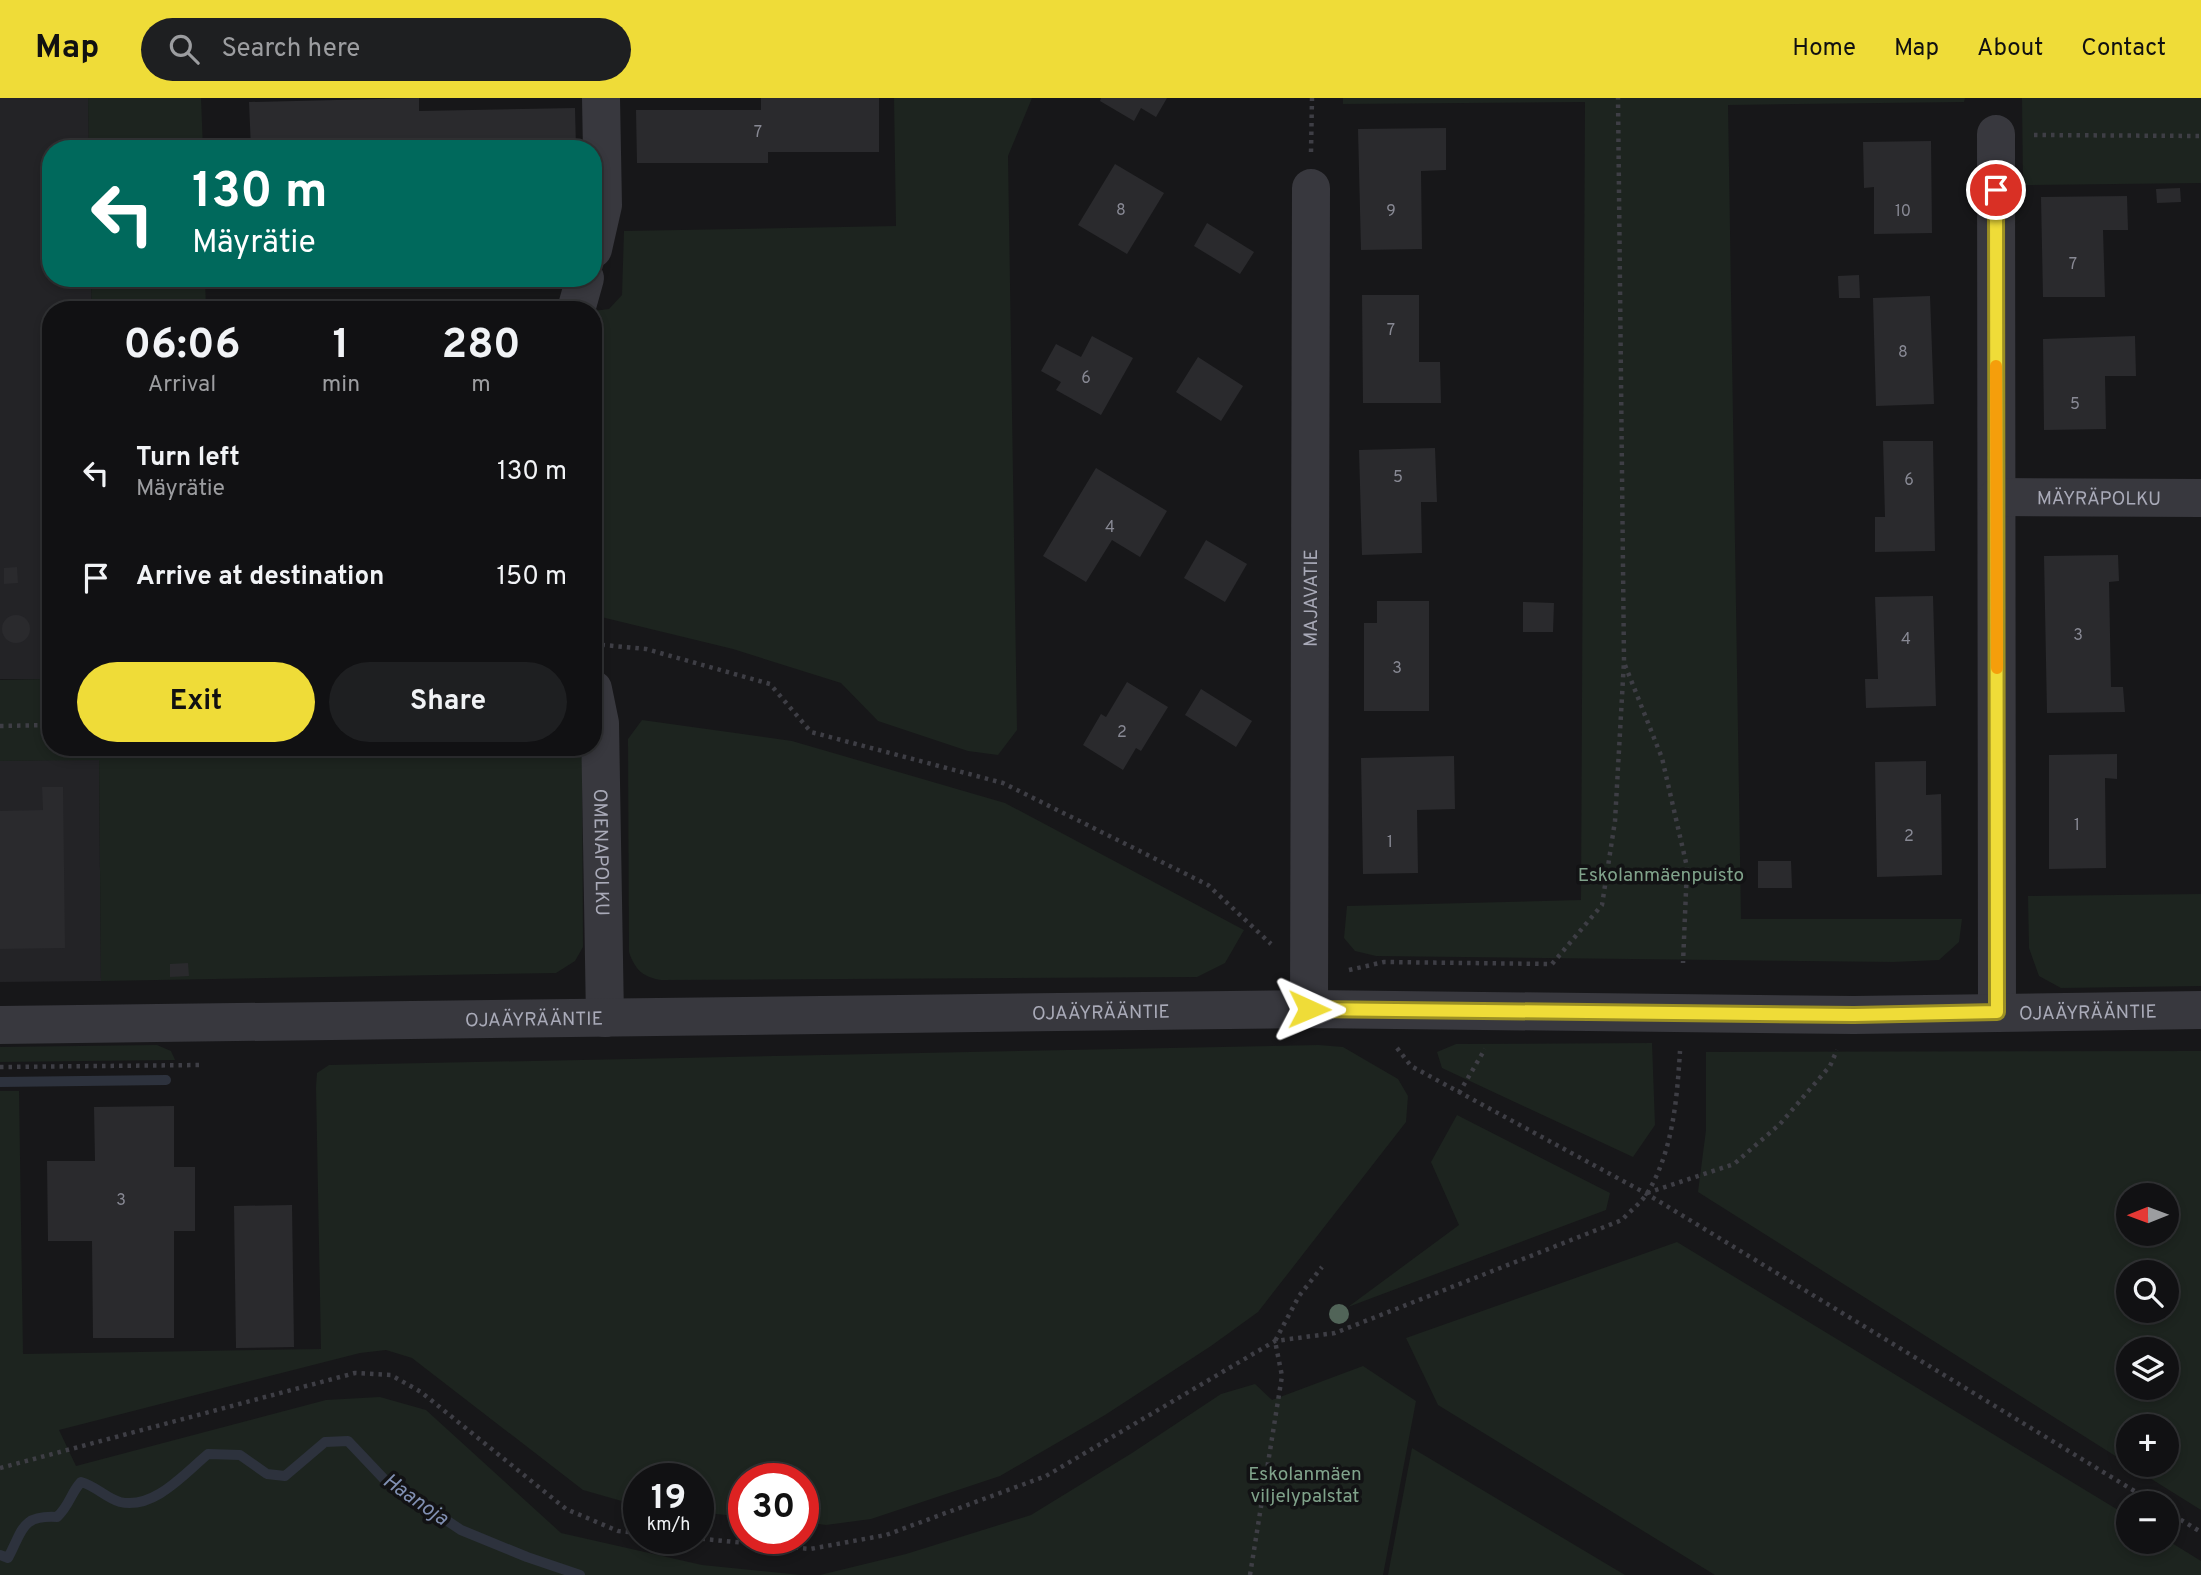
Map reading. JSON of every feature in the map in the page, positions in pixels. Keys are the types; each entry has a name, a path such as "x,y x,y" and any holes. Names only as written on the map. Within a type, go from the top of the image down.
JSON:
{"street":[{"path":"601,98 602,140"},
{"path":"1996,134 1997,1012"},
{"path":"602,152 602,209"},
{"name":"MAJAVATIE","path":"1309,994 1311,188"},
{"name":"MÄYRÄPOLKU","path":"1997,497 2201,498"},
{"name":"OMENAPOLKU","path":"601,756 605,1018"},
{"name":"OJAÄYRÄÄNTIE","path":"0,1025 605,1018 1309,994 1391,1011 1854,1015 2201,1010"}],"path":[{"path":"1311,98 1311,188"},
{"path":"602,645 646,649 770,684 811,732 1003,783 1208,885 1309,994 1384,962 1552,964 1602,905 1615,821 1624,661 1618,98"},
{"path":"1996,134 2201,136"},
{"path":"1624,661 1662,758 1686,867 1683,963"},
{"path":"0,726 42,725"},
{"path":"1391,1011 1395,1046 1411,1066 1647,1194 2134,1491"},
{"path":"1647,1194 1734,1164 1780,1124 1830,1066 1854,1015"},
{"path":"714,1540 810,1549 886,1535 1046,1476 1275,1341 1335,1333 1622,1220 1647,1194 1668,1144 1677,1095 1681,1040"},
{"path":"0,1067 200,1065"},
{"path":"1250,1575 1282,1376 1275,1341 1299,1296 1322,1267"},
{"path":"0,1468 355,1373 391,1375 421,1392 566,1509 623,1531"},
{"path":"2179,1519 2201,1532"}],"shaded area":[{"path":"0,98 88,98 89,140 42,140 42,287 91,287 92,301 42,301 42,679 0,679"},
{"path":"99,759 101,981 0,982 0,761"}],"green space":[{"path":"88,98 201,98 203,140 89,140"},
{"path":"894,98 1032,98 1008,156 1017,730 998,755 968,751 878,721 841,683 733,649 602,617 602,310 609,309 622,295 624,231 896,226"},
{"name":"Eskolanmäenpuisto","path":"1343,98 1965,98 1964,102 1728,105 1741,919 1962,919 1959,942 1939,960 1893,962 1376,956 1355,951 1344,938 1347,906 1581,900 1585,102 1343,104"},
{"path":"2022,98 2201,98 2201,183 2023,185"},
{"path":"91,287 205,287 206,301 92,301"},
{"path":"42,679 42,756 582,756 583,947 575,961 556,973 101,981 99,760 0,761 0,680"},
{"path":"642,720 792,741 1005,803 1244,930 1225,963 1197,977 661,980 649,977 640,972 629,952 628,739"},
{"path":"2201,894 2201,986 2061,988 2039,976 2029,948 2028,896"},
{"path":"1652,1043 1655,1125 1633,1157 1442,1068 1437,1052 1456,1044"},
{"path":"157,1045 171,1051 175,1060 0,1062 0,1047"},
{"path":"1319,1045 1343,1047 1398,1079 1408,1096 1406,1122 1258,1312 1105,1415 1000,1476 871,1519 819,1524 819,1463 728,1463 728,1515 714,1514 714,1463 623,1463 623,1501 583,1490 412,1358 386,1350 360,1353 59,1430 76,1466 326,1400 380,1397 426,1410 561,1533 623,1547 623,1554 654,1554 702,1565 801,1575 0,1575 0,1091 19,1091 23,1354 321,1349 316,1087 317,1073 329,1065"},
{"path":"2201,1051 2201,1510 2179,1496 2179,1491 2171,1491 2148,1477 2179,1477 2179,1414 2116,1414 2116,1456 1698,1192 1706,1130 1706,1052"},
{"path":"1457,1115 1610,1193 1606,1210 1348,1307 1459,1225 1431,1162"},
{"path":"1677,1242 2116,1509 2116,1554 2179,1554 2179,1547 2201,1561 2201,1575 1715,1575 1438,1405 1406,1338"},
{"name":"Eskolanmäen viljelypalstat","path":"1363,1366 1416,1401 1383,1575 820,1575 906,1554 1031,1515 1221,1394 1255,1384 1272,1400"},
{"path":"1412,1448 1625,1575 1388,1575"}],"building":[{"path":"419,98 419,111 575,108 576,140 251,140 249,102"},
{"path":"761,98 879,98 879,152 768,152 768,163 637,163 636,110 761,110"},
{"path":"1101,98 1167,98 1156,117 1141,108 1134,121 1100,101"},
{"path":"1446,128 1446,170 1421,171 1422,249 1361,250 1358,129"},
{"path":"1931,141 1932,233 1874,234 1874,187 1864,188 1863,142"},
{"path":"1115,164 1164,193 1127,254 1078,225"},
{"path":"2180,188 2181,202 2157,203 2156,189"},
{"path":"2127,196 2128,230 2103,230 2105,297 2043,297 2041,197"},
{"path":"1207,223 1254,252 1240,274 1194,246"},
{"path":"1859,275 1860,298 1839,298 1838,276"},
{"path":"1362,295 1419,295 1419,362 1440,362 1441,403 1363,403"},
{"path":"1930,296 1934,404 1876,406 1873,298"},
{"path":"1092,336 1133,358 1101,415 1056,390 1061,382 1041,371 1056,344 1081,357"},
{"path":"2135,336 2136,376 2105,376 2106,429 2044,430 2043,339"},
{"path":"1198,357 1243,386 1221,421 1176,392"},
{"path":"1883,441 1933,441 1935,551 1875,552 1875,517 1885,517"},
{"path":"1435,448 1437,502 1421,502 1422,553 1362,555 1359,450"},
{"path":"1096,468 1167,511 1140,557 1112,540 1086,582 1043,556"},
{"path":"1206,540 1247,564 1225,602 1184,578"},
{"path":"2118,555 2119,581 2109,582 2111,687 2123,687 2125,712 2047,713 2044,556"},
{"path":"17,567 18,583 4,584 4,568"},
{"path":"1933,596 1936,706 1866,708 1865,679 1878,679 1875,597"},
{"path":"1377,601 1429,601 1429,711 1364,711 1364,623 1377,623"},
{"path":"1523,602 1554,603 1553,632 1523,632"},
{"path":"16,615 26,619 30,629 26,639 16,643 6,639 2,629 6,619"},
{"path":"1127,682 1168,707 1141,751 1136,748 1123,770 1083,745 1101,714 1106,717"},
{"path":"1201,689 1252,721 1236,747 1185,715"},
{"path":"2117,754 2117,779 2105,778 2106,868 2049,869 2049,755"},
{"path":"1454,756 1455,809 1417,810 1418,873 1363,874 1361,758"},
{"path":"1926,761 1926,795 1941,794 1942,875 1877,877 1875,762"},
{"path":"42,787 63,787 65,948 0,949 0,811 43,810"},
{"path":"1758,861 1791,861 1792,888 1758,888"},
{"path":"188,963 189,976 170,977 170,964"},
{"path":"174,1106 174,1167 195,1167 195,1231 174,1231 174,1338 93,1338 92,1241 48,1241 47,1161 95,1161 94,1107"},
{"path":"292,1205 294,1347 236,1348 234,1206"}],"waterway":[{"path":"0,1082 166,1080"},
{"name":"Haanoja","path":"0,1555 8,1558 21,1532 30,1522 45,1517 57,1517 81,1482 115,1500 133,1503 145,1501 168,1488 208,1454 240,1455 267,1474 285,1476 325,1442 348,1441 384,1479 461,1530 580,1575"}],"slow traffic":[{"path":"1996,366 1997,668"}],"route":[{"path":"1309,1009 1854,1015 1997,1012 1996,190"}]}
